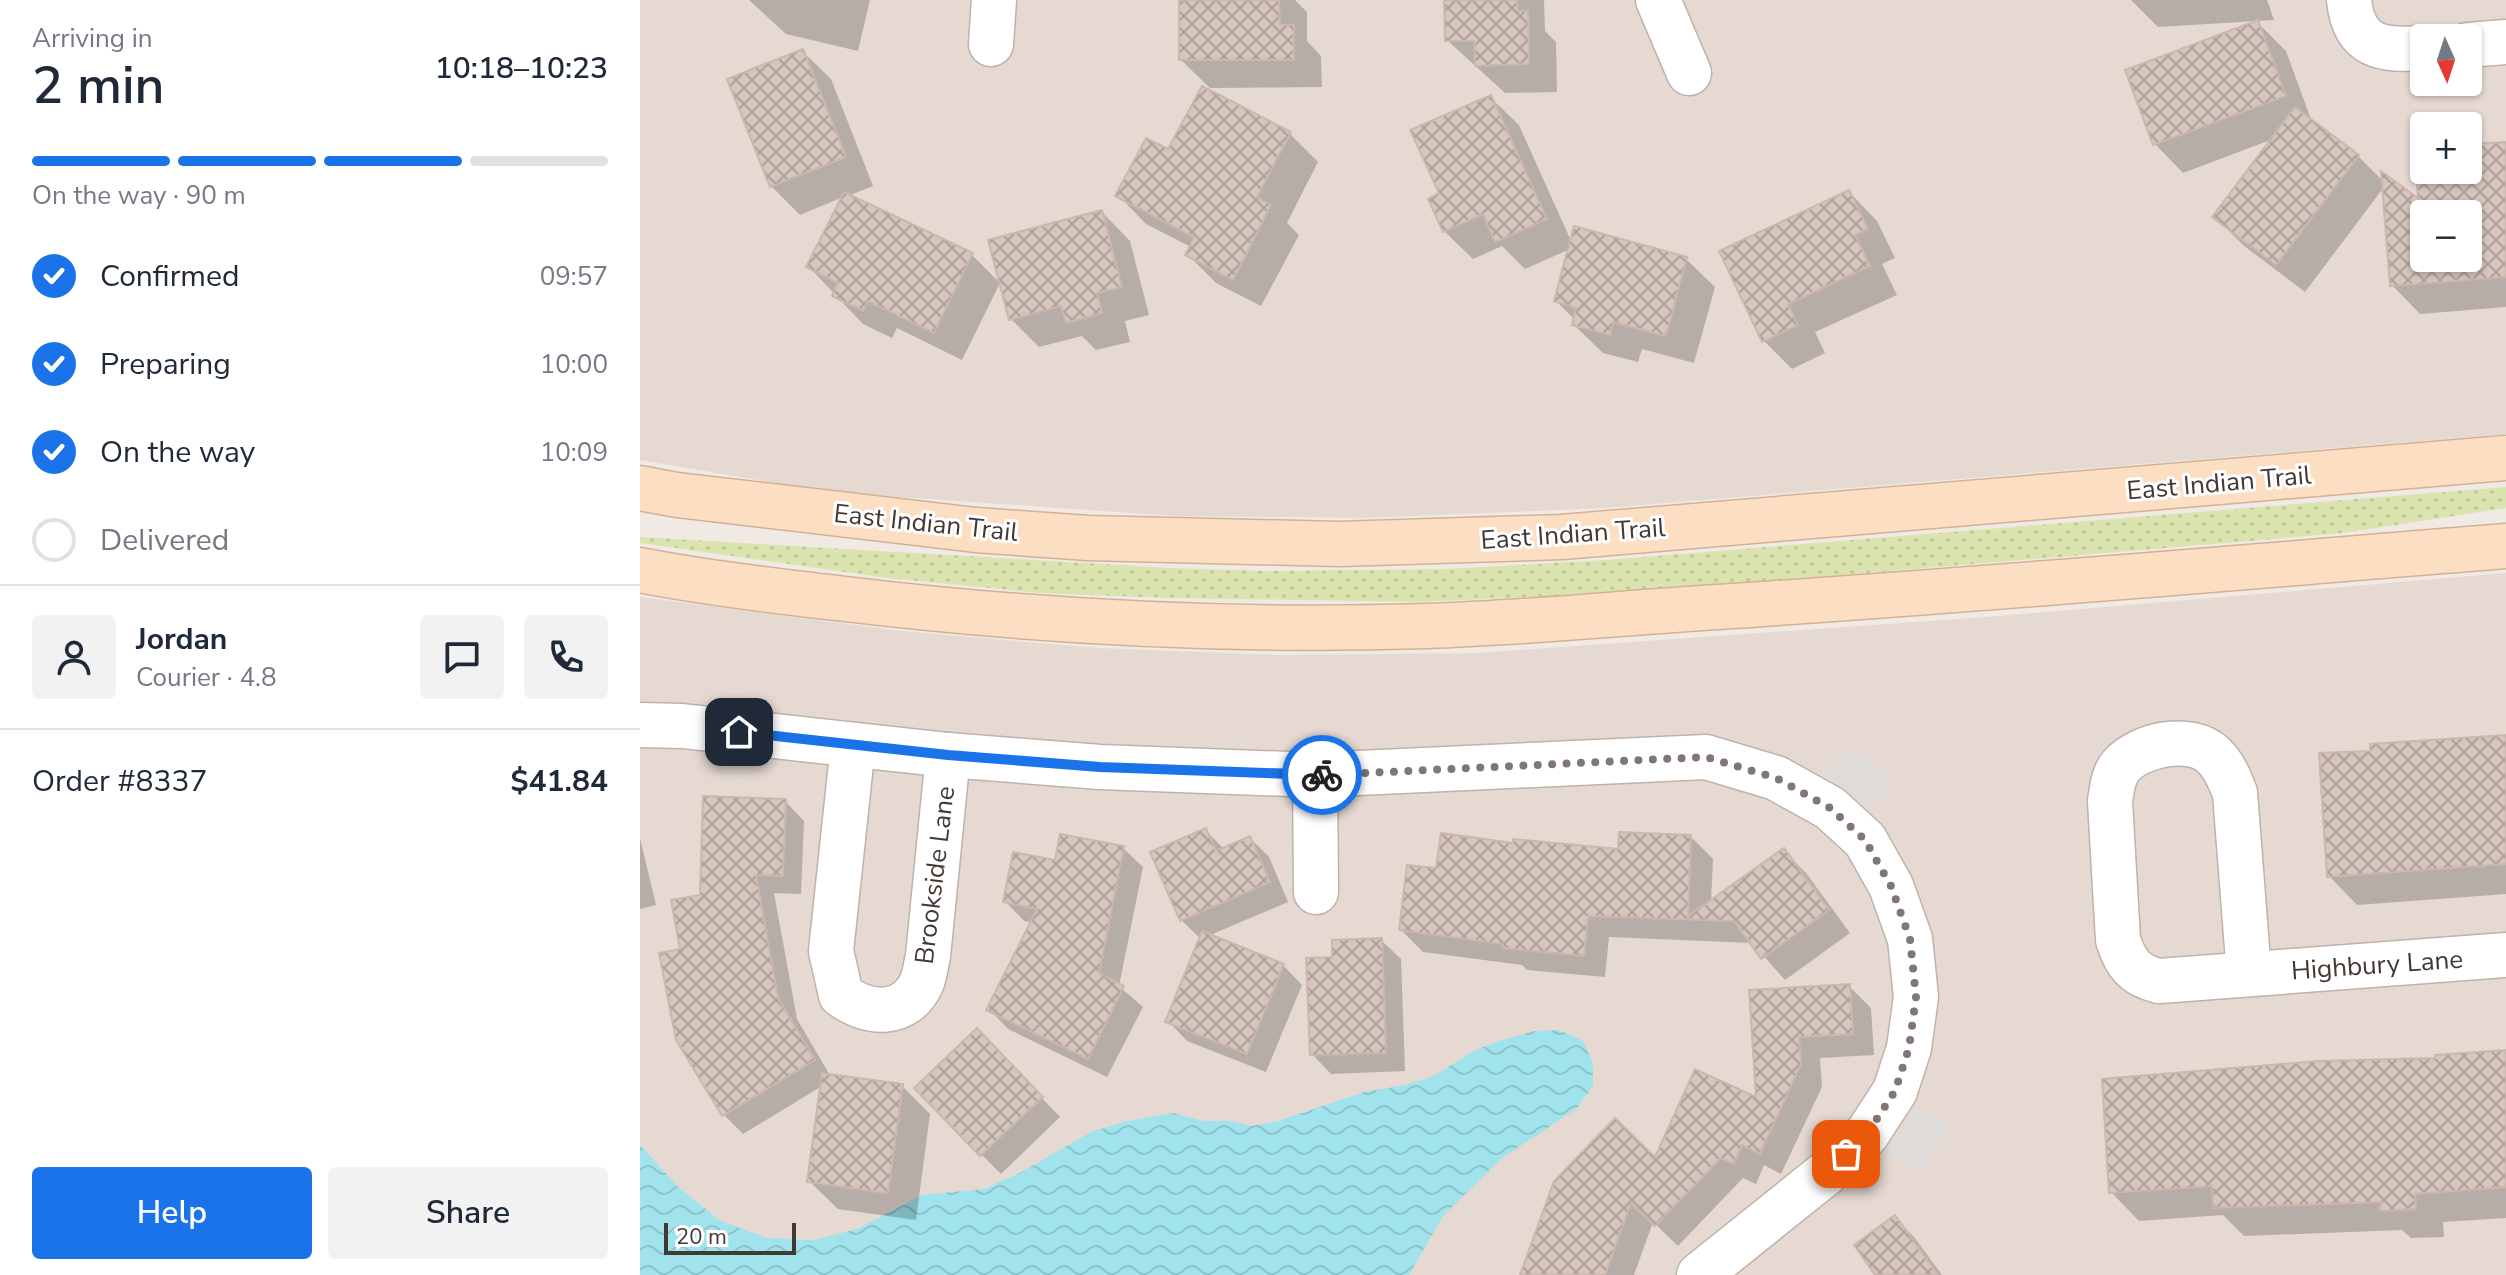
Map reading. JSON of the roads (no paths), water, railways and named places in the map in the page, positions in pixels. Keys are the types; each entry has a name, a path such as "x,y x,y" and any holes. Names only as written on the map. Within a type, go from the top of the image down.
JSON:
{"main road":[{"name":"East Indian Trail","path":"640,488 976,530 1088,538 1355,544 1562,537 2506,458"},
{"path":"640,570 794,593 979,613 1140,624 1295,628 1557,620 1845,600 2506,546"}],"street":[{"path":"991,44 994,0"},
{"path":"1658,0 1689,73"},
{"path":"2349,0 2357,31 2371,44 2396,50 2410,49"},
{"path":"2482,44 2506,42"},
{"name":"Brookside Lane","path":"640,725 682,726 948,755 1100,767 1315,775 1706,757 1776,778 1830,808 1865,840 1891,886 1910,939 1916,997 1909,1048 1895,1091 1867,1134 1699,1275"},
{"name":"Highbury Lane","path":"2249,974 2235,793 2226,773 2212,754 2192,745 2175,743 2137,754 2121,766 2113,782 2110,801 2118,940 2125,961 2145,978 2159,981 2506,955"},
{"name":"Brookside Lane","path":"853,745 831,951 841,995 856,1006 875,1011 895,1008 910,999 922,982 928,956 948,755"},
{"path":"1315,775 1316,892"}],"water":[{"path":"1559,1030 1583,1041 1593,1063 1593,1086 1576,1109 1501,1159 1443,1216 1409,1275 640,1275 640,1145 678,1187 719,1220 767,1238 814,1240 857,1229 922,1195 984,1189 1020,1173 1091,1132 1127,1121 1173,1113 1204,1121 1232,1121 1251,1126 1278,1121 1364,1092 1434,1076 1470,1053 1495,1042 1535,1031"}]}
